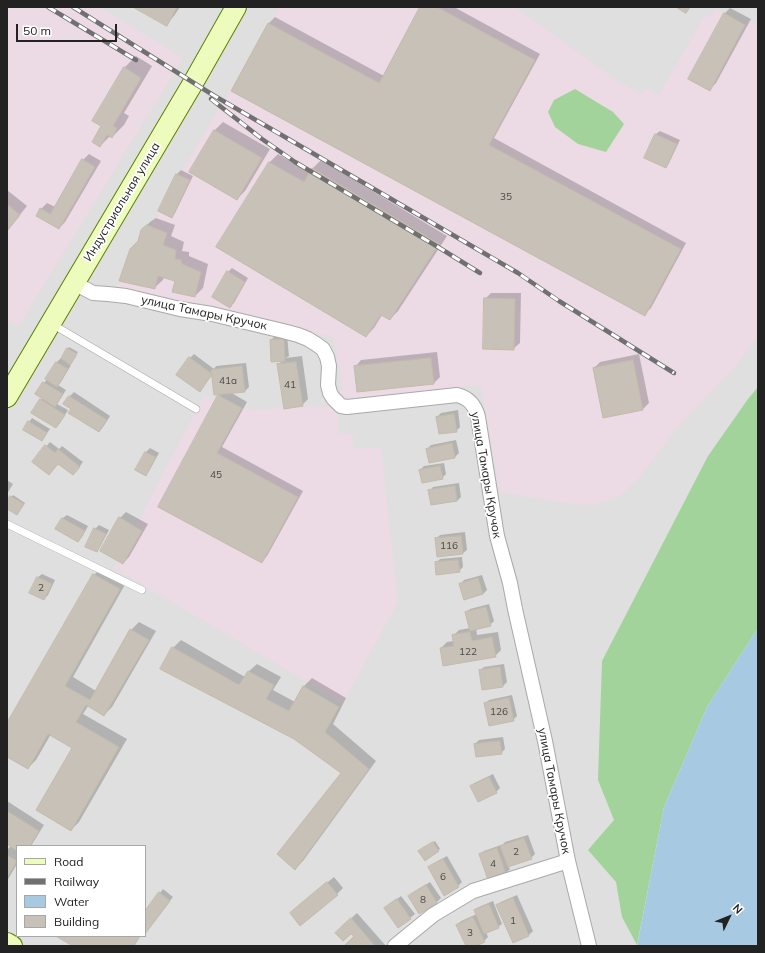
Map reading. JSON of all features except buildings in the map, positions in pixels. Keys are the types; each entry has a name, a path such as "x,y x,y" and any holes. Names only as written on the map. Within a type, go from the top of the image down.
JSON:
{"main road":[{"name":"Индустриальная улица","path":"7,397 193,83 236,7"},
{"path":"7,943 12,946"}],"street":[{"name":"улица Тамары Кручок","path":"74,282 93,293 126,296 180,309 212,314 283,331 308,339 323,349 327,356 329,366 328,385 333,398 341,406 347,407 457,395 468,399 473,404 478,417 497,536 510,583 545,741 568,861 589,946"},
{"path":"395,946 433,914 473,891 568,861"}],"lane":[{"path":"50,323 196,409"},
{"path":"7,524 142,590"}],"shaded area":[{"path":"7,7 758,7 758,628 707,707 664,807 637,946 7,946"},
{"path":"7,7 100,7 183,58 18,327 7,320"},
{"path":"280,7 515,7 619,82 642,94 647,88 659,95 705,15 709,17 716,8 745,25 749,20 758,25 758,336 735,367 680,424 638,479 620,496 594,505 567,503 500,492 481,385 342,400 341,378 333,337 225,313 201,301 184,307 116,288 185,166"},
{"path":"204,396 250,410 336,406 339,434 351,433 354,449 381,447 398,602 343,703 114,568"}],"green space":[{"path":"575,89 613,112 624,124 606,152 578,144 555,127 548,112 554,100"},
{"path":"758,387 758,628 707,707 664,807 637,945 622,917 616,882 588,850 614,820 598,780 602,661 708,456"}],"water":[{"path":"758,628 758,946 637,946 664,807 707,707"}],"railway":[{"path":"48,7 136,60"},
{"path":"73,7 213,95 518,273 559,301 674,373"},
{"path":"211,99 262,139 295,162 480,273"}]}
